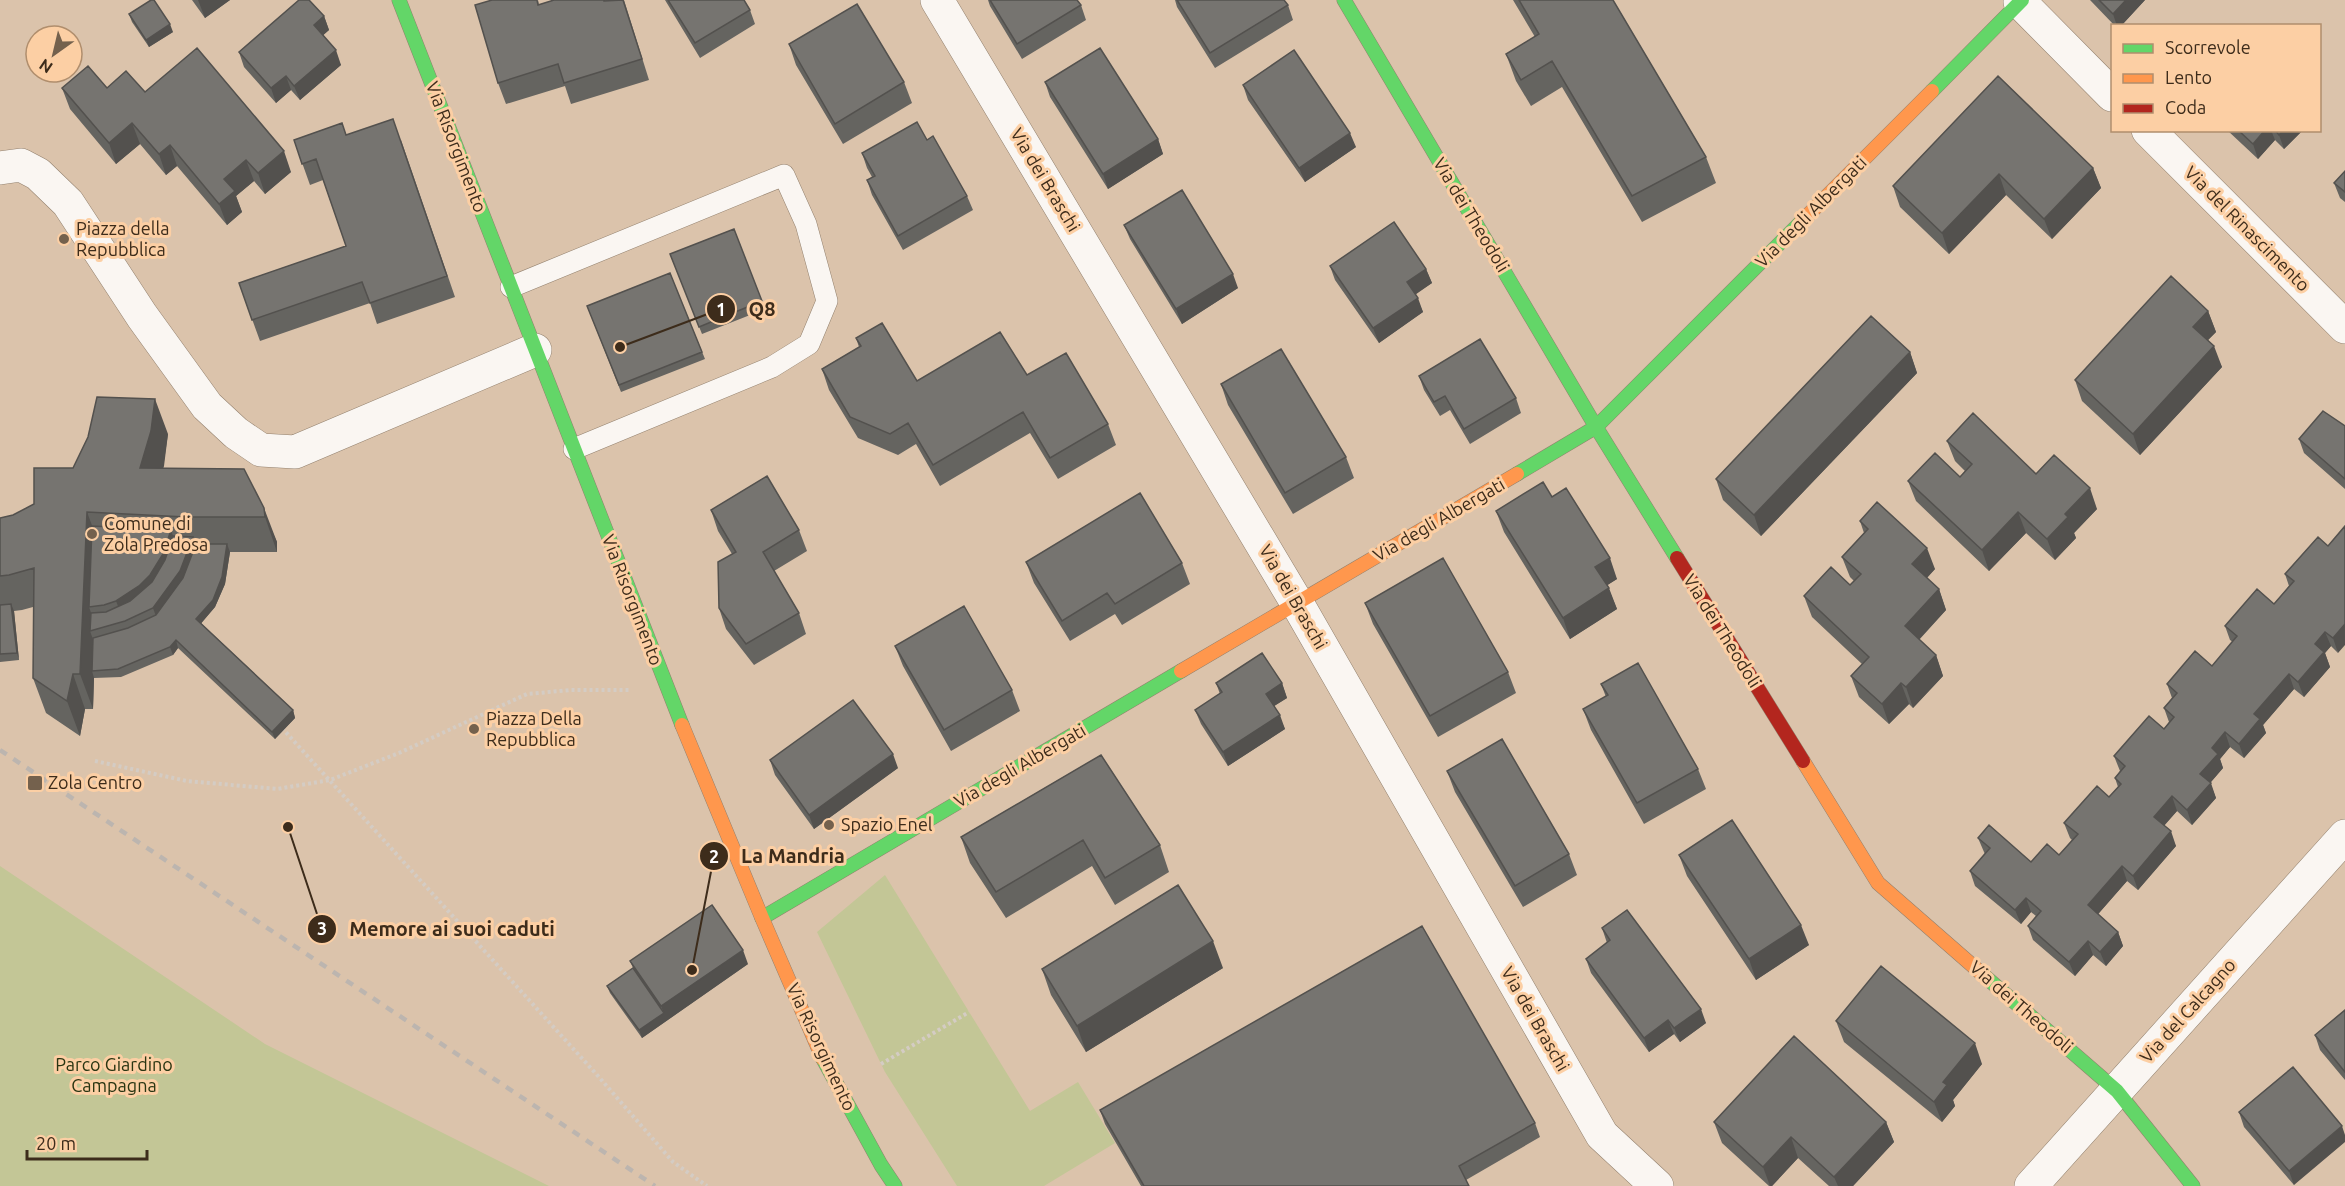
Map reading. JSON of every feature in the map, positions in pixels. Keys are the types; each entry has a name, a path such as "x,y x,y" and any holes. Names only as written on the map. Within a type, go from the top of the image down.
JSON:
{"street":[{"name":"Via Risorgimento","path":"399,0 668,690 762,918 826,1065 895,1186"},
{"name":"Via dei Braschi","path":"937,0 1297,603 1602,1135 1657,1186"},
{"name":"Via dei Theodoli","path":"1344,0 1596,427 1878,883 2117,1091 2193,1186"},
{"name":"Via degli Albergati","path":"762,918 1596,427 2020,1"},
{"path":"2020,1 2111,94"},
{"name":"Via del Rinascimento","path":"2150,132 2345,327"},
{"path":"0,168 21,165 39,174 68,203 142,316 207,406 236,433 261,450 295,452 535,350"},
{"name":"Via del Calcagno","path":"2031,1186 2345,836"}],"lane":[{"path":"511,287 784,174 806,224 826,302 809,344 772,367 574,449"}],"path":[{"path":"95,761 187,781 278,789 330,780 399,753 528,694 572,690 637,690"},
{"path":"276,722 598,1076 673,1162 707,1186"},
{"path":"880,1064 969,1012"}],"green space":[{"name":"Parco Giardino Campagna","path":"0,866 265,1044 549,1186 0,1186"},
{"path":"885,875 1030,1111 1078,1082 1115,1143 1044,1186 957,1186 885,1072 817,932"}],"building":[{"path":"154,0 170,24 146,40 129,14"},
{"path":"299,0 309,0 324,16 314,25 336,50 294,86 286,76 271,88 239,52"},
{"path":"492,0 537,0 538,5 554,0 623,0 642,59 564,83 558,64 498,83 475,5"},
{"path":"668,0 744,0 750,10 695,43"},
{"path":"990,0 1077,0 1081,5 1017,44"},
{"path":"1177,0 1284,0 1288,5 1210,53"},
{"path":"1519,0 1613,0 1706,157 1632,196 1552,61 1521,80 1506,54 1539,34"},
{"path":"2099,0 2126,0 2113,14"},
{"path":"857,4 904,82 835,124 789,44"},
{"path":"197,48 284,151 258,173 246,160 224,179 235,191 219,204 170,145 159,154 132,123 109,143 62,88 67,84 84,84 84,69 88,66 107,88 126,71 145,92"},
{"path":"1100,48 1158,139 1103,174 1045,82"},
{"path":"1294,50 1350,133 1299,168 1243,85"},
{"path":"1998,76 2093,168 2044,219 1999,174 1942,233 1893,186"},
{"path":"393,119 447,276 370,303 362,282 252,320 239,283 346,246 316,159 302,164 294,140 342,123 346,135"},
{"path":"917,122 927,140 933,136 967,196 898,236 867,180 875,176 862,153"},
{"path":"2240,132 2263,132 2253,144"},
{"path":"2345,171 2345,192 2334,183"},
{"path":"1182,190 1233,274 1176,309 1124,225"},
{"path":"1394,222 1426,269 1407,282 1418,298 1373,328 1330,266"},
{"path":"734,229 762,301 699,327 670,254"},
{"path":"670,273 702,352 619,385 587,306"},
{"path":"2171,276 2208,311 2193,327 2214,346 2133,434 2075,380"},
{"path":"1871,316 1910,352 1754,515 1716,479"},
{"path":"882,323 917,381 1000,332 1027,375 1066,353 1108,424 1050,458 1023,412 933,465 908,423 890,434 850,417 822,369 861,346 856,338"},
{"path":"1480,339 1516,398 1464,429 1445,396 1434,402 1419,376"},
{"path":"1281,349 1346,457 1285,493 1221,384"},
{"path":"97,397 155,399 151,431 140,468 244,469 264,508 265,517 186,517 87,512 80,674 73,674 67,701 33,678 34,568 0,576 0,518 13,515 34,504 34,468 73,468 88,437"},
{"path":"2323,411 2345,426 2345,479 2299,439"},
{"path":"1973,413 2036,474 2054,455 2090,488 2065,514 2068,517 2047,539 2018,512 1982,550 1908,481 1935,453 1960,477 1972,464 1947,441"},
{"path":"767,476 799,530 763,552 799,613 746,644 719,608 718,562 736,552 711,510"},
{"path":"1543,482 1552,497 1566,488 1610,558 1595,567 1609,588 1563,618 1496,511"},
{"path":"1140,493 1182,563 1115,604 1107,593 1062,621 1026,562"},
{"path":"1877,502 1927,548 1912,564 1939,589 1905,626 1936,655 1906,687 1901,683 1882,704 1851,676 1869,657 1804,596 1831,567 1850,585 1861,574 1842,557 1868,529 1860,521"},
{"path":"92,526 171,530 163,554 150,575 139,586 116,601 89,607"},
{"path":"2345,526 2345,624 2333,638 2325,632 2315,644 2324,652 2298,682 2289,674 2254,714 2260,719 2239,744 2225,732 2212,748 2218,754 2200,774 2211,783 2187,810 2172,796 2154,817 2171,831 2133,876 2122,866 2088,905 2118,932 2100,952 2088,941 2069,962 2028,926 2041,911 2026,898 2015,910 1970,871 1990,848 1978,838 1989,825 2031,862 2047,844 2059,855 2078,834 2064,823 2097,786 2109,797 2121,784 2115,778 2125,766 2114,756 2149,716 2164,729 2174,717 2164,708 2177,693 2167,684 2195,651 2212,666 2237,636 2225,626 2257,589 2274,604 2294,581 2285,574 2318,537 2328,546"},
{"path":"173,536 193,537 180,571 153,608 125,621 90,631 91,613 106,612 130,601 152,582 165,560"},
{"path":"196,544 227,544 222,577 213,600 196,619 293,710 272,732 176,640 170,647 118,669 92,671 93,638 128,628 156,615 183,578"},
{"path":"1443,558 1508,672 1430,716 1365,603"},
{"path":"11,604 17,653 0,654 0,605"},
{"path":"964,606 1012,690 944,730 895,646"},
{"path":"1262,653 1282,683 1266,694 1280,715 1223,752 1195,710 1222,692 1216,683"},
{"path":"1638,663 1698,769 1637,803 1583,709 1608,695 1601,684"},
{"path":"853,700 893,754 809,815 770,760"},
{"path":"1502,739 1569,854 1515,886 1447,771"},
{"path":"1101,755 1160,845 1105,878 1083,840 996,892 961,837"},
{"path":"1732,820 1801,925 1749,959 1679,855"},
{"path":"1178,885 1213,941 1077,1026 1042,969"},
{"path":"712,905 743,950 661,1006 630,961"},
{"path":"1627,910 1701,1009 1674,1028 1668,1020 1644,1038 1586,959 1610,940 1602,928"},
{"path":"1422,926 1535,1123 1459,1166 1469,1186 1144,1186 1100,1110"},
{"path":"1881,966 1975,1043 1943,1082 1947,1085 1934,1102 1836,1021"},
{"path":"633,968 664,1013 639,1030 607,986"},
{"path":"2345,1010 2345,1072 2315,1035"},
{"path":"1794,1036 1886,1122 1834,1177 1791,1137 1763,1167 1714,1122"},
{"path":"2293,1067 2342,1126 2289,1171 2239,1112"}],"railway":[{"path":"0,750 655,1186"}],"traffic: fast":[{"path":"399,0 682,725"},
{"path":"1344,0 1596,427 1677,558"},
{"path":"1932,91 2022,0"},
{"path":"1517,474 1596,427 1801,222"},
{"path":"762,918 1181,671"},
{"path":"1981,973 2117,1091 2193,1186"},
{"path":"823,1059 881,1165 895,1186"}],"traffic: slow":[{"path":"1801,222 1932,91"},
{"path":"1181,671 1517,474"},
{"path":"682,725 823,1059"},
{"path":"1803,761 1878,883 1981,973"}],"traffic: jam":[{"path":"1677,558 1803,761"}],"place":[{"name":"Piazza della Repubblica","path":"64,239"},
{"name":"Q8","path":"620,347"},
{"name":"Comune di Zola Predosa","path":"92,534"},
{"name":"Piazza Della Repubblica","path":"474,729"},
{"name":"Zola Centro","path":"35,783"},
{"name":"Spazio Enel","path":"829,825"},
{"name":"Memore ai suoi caduti","path":"288,827"},
{"name":"La Mandria","path":"692,970"}]}
